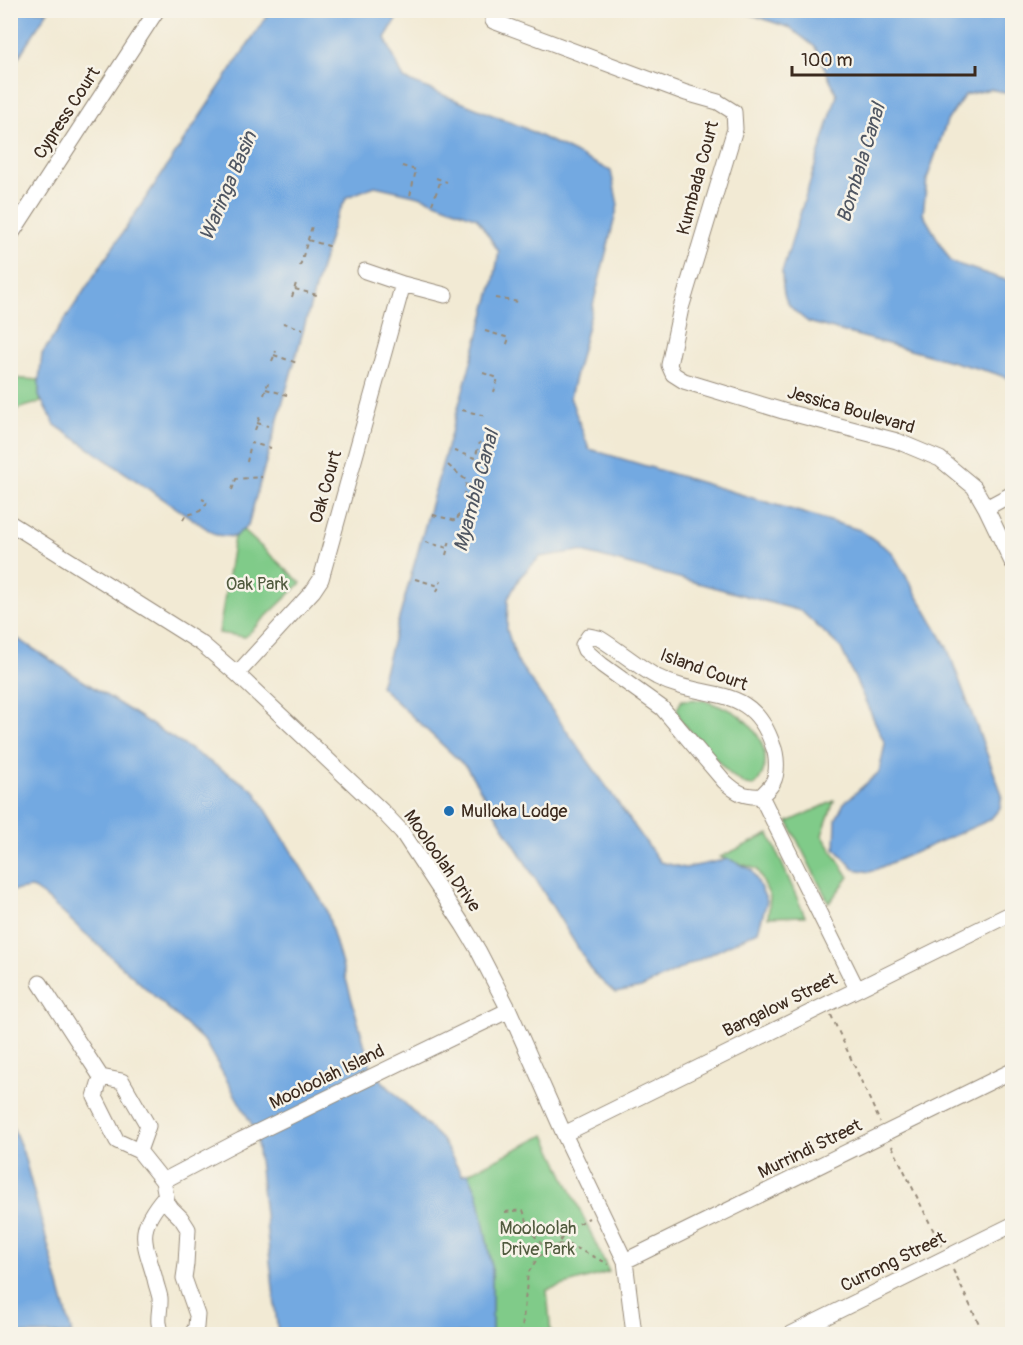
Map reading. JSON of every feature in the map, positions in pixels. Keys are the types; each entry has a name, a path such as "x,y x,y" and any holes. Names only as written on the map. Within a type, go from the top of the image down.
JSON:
{"street":[{"name":"Cypress Court","path":"10,236 157,10"},
{"name":"Kumbada Court","path":"493,21 686,93 718,102 734,112 735,129 681,308 669,365"},
{"path":"365,271 445,296"},
{"name":"Oak Court","path":"237,674 314,591 321,579 403,284"},
{"name":"Jessica Boulevard","path":"669,365 673,374 684,381 783,411 897,441 940,459 974,487 1012,562"},
{"path":"986,508 1012,494"},
{"name":"Mooloolah Drive","path":"10,523 202,644 237,674 402,832 478,950 509,1010 564,1134 625,1262 634,1335"},
{"name":"Island Court","path":"590,636 599,638 657,677 678,686 742,702 757,714 766,726 777,758 774,782 761,796 748,797 734,790 663,708 602,665 585,650 583,645 590,636"},
{"path":"663,708 670,693 678,686"},
{"path":"761,796 857,989"},
{"name":"Bangalow Street","path":"564,1134 1012,913"},
{"path":"40,983 101,1077 122,1081 148,1126 139,1151"},
{"name":"Mooloolah Island","path":"164,1335 158,1320 160,1297 144,1245 144,1231 164,1189 241,1140 509,1010"},
{"name":"Murrindi Street","path":"625,1262 1012,1071"},
{"path":"101,1077 95,1097 117,1141 139,1151 164,1189 171,1208 188,1229 183,1278 196,1314 196,1327 192,1335"},
{"name":"Currong Street","path":"791,1335 1012,1225"}],"path":[{"path":"402,166 416,170 410,196"},
{"path":"436,178 447,182"},
{"path":"432,204 441,180"},
{"path":"300,266 313,223"},
{"path":"308,240 332,247"},
{"path":"292,297 297,280"},
{"path":"295,289 317,295"},
{"path":"495,298 519,302"},
{"path":"283,323 303,329"},
{"path":"485,331 509,338 506,347"},
{"path":"272,361 275,353 297,363"},
{"path":"483,373 498,378 494,392"},
{"path":"264,395 268,383"},
{"path":"266,389 287,395"},
{"path":"462,410 486,416"},
{"path":"255,430 260,416"},
{"path":"257,423 268,426"},
{"path":"454,451 475,458 480,442"},
{"path":"247,462 251,443 271,448"},
{"path":"448,465 467,481 464,494"},
{"path":"232,490 236,479 262,477"},
{"path":"183,520 185,516 200,511 208,502 202,498"},
{"path":"433,515 457,521 459,512"},
{"path":"446,555 450,540"},
{"path":"425,542 448,548"},
{"path":"415,579 439,586"},
{"path":"437,592 441,579"},
{"path":"825,1005 984,1335"},
{"path":"505,1212 523,1210 530,1230 546,1250"},
{"path":"519,1335 522,1329 528,1274 540,1256 558,1244 567,1230 600,1210"},
{"path":"558,1244 569,1245 609,1264"}],"green space":[{"path":"11,378 39,380 41,402 11,411"},
{"name":"Oak Park","path":"243,530 301,583 245,637 219,633 234,537"},
{"path":"682,700 703,700 728,709 750,726 757,735 765,755 761,776 754,786 746,785 731,775 681,721 677,709"},
{"path":"834,801 822,835 849,877 829,903 788,822"},
{"path":"769,834 805,916 768,917 770,897 757,869 720,857"},
{"name":"Mooloolah Drive Park","path":"545,1135 609,1272 547,1290 551,1334 492,1334 492,1267 478,1195 468,1173"}],"water":[{"path":"10,11 48,11 11,69"},
{"path":"270,11 401,11 385,38 404,79 522,127 611,171 618,205 570,397 589,449 860,530 892,552 947,647 1002,794 1000,808 990,820 870,872 854,869 835,848 836,819 844,803 879,772 885,744 841,648 801,611 579,551 540,557 520,577 508,599 507,630 517,661 660,862 685,868 729,859 752,870 767,901 758,931 641,988 615,993 594,974 467,768 380,686 494,280 499,252 477,218 419,196 375,186 347,197 334,222 248,525 234,537 216,535 55,425 39,396 42,354"},
{"name":"Bombala Canal","path":"741,11 1012,11 1012,95 991,89 965,95 947,121 927,179 923,214 951,262 1012,282 1012,380 994,373 808,322 790,306 783,290 782,272 837,95 815,47 790,28"},
{"path":"10,634 254,790 326,908 372,1071 442,1140 462,1175 468,1173 478,1195 492,1267 492,1334 278,1334 256,1132 205,1042 44,896 32,888 11,891"},
{"path":"10,1120 23,1152 72,1334 11,1334"}],"place":[{"name":"Mulloka Lodge","path":"449,811"}],"water label":[{"name":"Waringa Basin","path":"228,186"},
{"name":"Myambla Canal","path":"476,491"}]}
